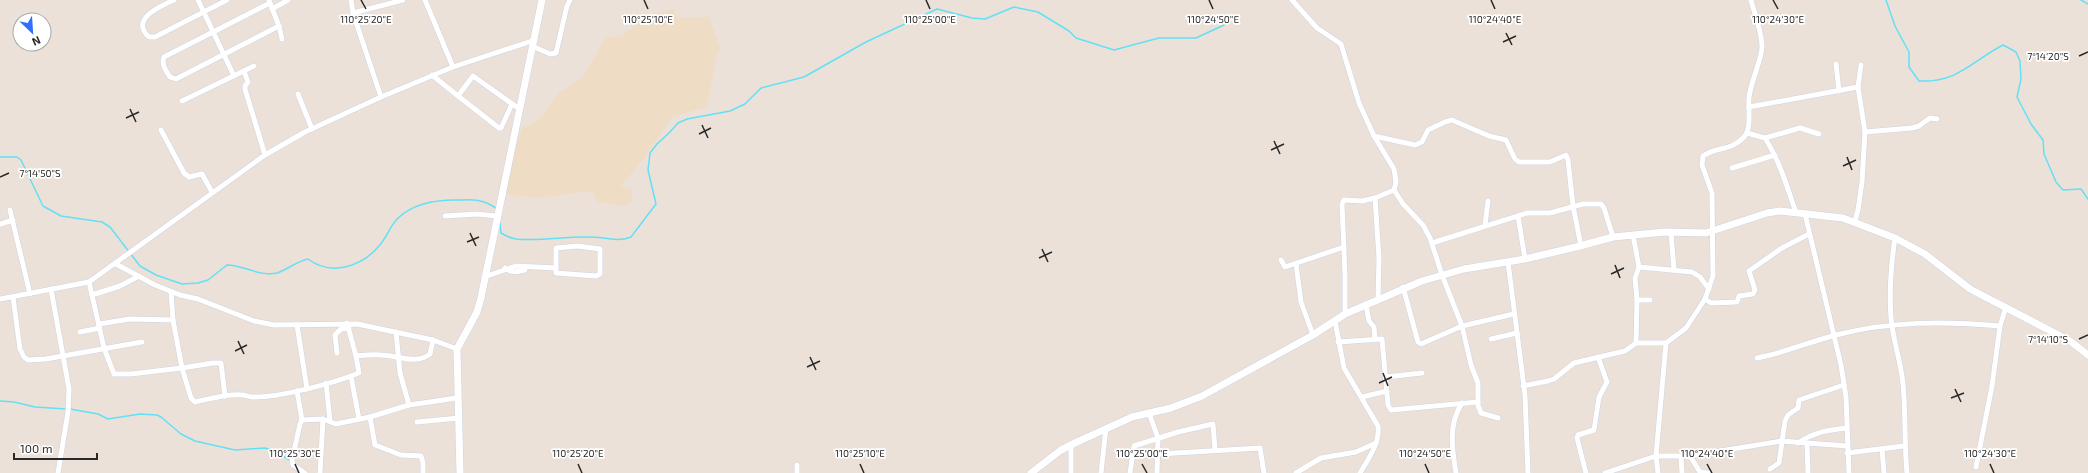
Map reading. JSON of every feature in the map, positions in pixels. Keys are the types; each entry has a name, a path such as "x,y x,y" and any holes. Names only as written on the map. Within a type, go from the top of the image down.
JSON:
{"street":[{"path":"174,0 148,13 144,29 149,37 155,37 227,0"},
{"path":"198,0 234,76"},
{"path":"272,9 288,0"},
{"path":"351,0 353,13 381,97"},
{"path":"353,13 403,0"},
{"path":"425,0 453,67"},
{"path":"460,473 457,398 458,349 477,312 497,211 515,106 542,0"},
{"path":"0,299 89,282 116,264 212,192 265,155 312,129 381,97 453,67 532,43 550,54 556,52 567,6 570,0"},
{"path":"1292,0 1316,28 1341,44 1359,102 1374,136 1394,169 1396,182 1394,190 1404,204 1423,225 1432,243 1442,275 1462,326 1471,365 1478,383 1478,402 1481,413 1498,418"},
{"path":"1524,386 1554,379 1574,363 1625,351 1636,343 1666,343 1686,328 1704,299 1709,289 1714,269 1712,193 1702,165 1703,156 1713,151 1731,148 1747,133 1751,85 1762,47 1751,0"},
{"path":"279,26 173,79 170,77 162,61 164,57 214,33 270,2 279,26 282,39"},
{"path":"1836,64 1839,91"},
{"path":"1855,221 1862,182 1864,132 1858,87 1861,65"},
{"path":"182,101 254,66"},
{"path":"244,71 248,82 245,89 265,155"},
{"path":"432,76 499,128 501,128 515,106"},
{"path":"458,96 473,76 487,84 515,106"},
{"path":"1748,107 1858,87"},
{"path":"298,94 312,129"},
{"path":"1864,132 1912,128 1919,126 1930,118 1937,119"},
{"path":"1374,136 1415,145 1422,142 1428,130 1452,120 1489,136 1506,140 1515,160 1519,162 1550,162 1566,155 1568,160 1573,206 1581,246"},
{"path":"1747,133 1764,138 1800,128 1820,134"},
{"path":"161,130 184,173 189,177 202,174 212,192"},
{"path":"1764,138 1782,168 1796,213"},
{"path":"1732,168 1775,155"},
{"path":"1345,314 1342,204 1344,200 1362,201 1375,198 1394,190"},
{"path":"1375,198 1379,258 1378,300"},
{"path":"1485,226 1488,201"},
{"path":"1432,243 1527,213 1550,213 1573,206 1601,204 1604,208 1612,237"},
{"path":"10,210 30,294"},
{"path":"445,216 497,211"},
{"path":"1031,473 1071,445 1106,428 1132,417 1202,396 1313,335 1345,314 1378,300 1403,287 1442,275 1525,259 1612,237 1672,233 1706,233 1780,211 1843,218 1855,221 1895,238 1925,254 1970,289 2070,341 2088,355"},
{"path":"1805,214 1814,260 1835,335 1844,385 1849,473"},
{"path":"1518,216 1525,259"},
{"path":"0,224 13,220"},
{"path":"1672,233 1674,270"},
{"path":"1704,299 1711,303 1737,302 1739,296 1753,294 1755,290 1749,271 1782,248 1809,234"},
{"path":"1633,235 1639,268 1635,278 1637,300 1636,343"},
{"path":"1895,238 1890,290 1892,324 1903,383 1905,406 1904,446 1907,473"},
{"path":"557,247 598,248 601,251 601,272 599,275 556,273 556,268 557,247"},
{"path":"1281,260 1283,266 1296,264 1344,247"},
{"path":"1508,262 1524,386 1528,441 1528,473"},
{"path":"116,264 171,292 198,299 254,321 274,325 348,326 396,332 433,340 458,349"},
{"path":"1296,264 1301,302 1313,335"},
{"path":"484,277 505,268 525,266 556,268"},
{"path":"1639,268 1692,272 1700,277 1709,289"},
{"path":"92,295 120,286 139,276"},
{"path":"89,282 104,348 114,374 131,374 221,363 225,396"},
{"path":"1403,287 1420,344 1462,326 1514,314"},
{"path":"51,290 69,389 68,412 58,473"},
{"path":"171,292 173,320 182,368 193,401 225,396 242,395 252,397 297,391 351,376 359,372 348,326"},
{"path":"13,297 20,349 24,357 28,360 35,361 142,342"},
{"path":"1637,300 1650,300"},
{"path":"1366,305 1369,321 1374,327 1375,339"},
{"path":"1976,467 1992,386 2000,326 2006,307"},
{"path":"80,332 130,319 173,320"},
{"path":"1335,321 1344,368 1378,426 1379,434 1376,443 1360,473"},
{"path":"1756,358 1776,355 1812,341 1835,335 1892,324 1946,322 2000,326"},
{"path":"297,325 307,389"},
{"path":"337,354 335,335 341,329 348,326"},
{"path":"396,332 400,373 409,405"},
{"path":"1491,339 1517,333"},
{"path":"1338,342 1382,339 1388,405 1393,410 1478,402"},
{"path":"356,356 382,355 399,358 428,356 433,340"},
{"path":"1658,473 1656,456 1666,343"},
{"path":"1586,473 1577,438 1578,435 1594,430 1598,397 1607,382 1598,357"},
{"path":"1386,377 1422,373"},
{"path":"351,376 359,419"},
{"path":"326,383 330,421"},
{"path":"1770,469 1779,463 1784,421 1788,415 1798,408 1799,400 1844,385"},
{"path":"297,391 302,420 292,462 305,473"},
{"path":"1362,397 1387,391"},
{"path":"302,420 323,418 336,424 370,417 409,405 457,398"},
{"path":"1456,473 1452,437 1456,413 1462,403"},
{"path":"1149,413 1158,438 1159,454 1157,473"},
{"path":"370,417 375,444 377,447 406,456 421,456 424,463 423,473"},
{"path":"320,473 323,418"},
{"path":"417,422 459,418"},
{"path":"1130,473 1133,447 1158,438 1212,424 1214,425 1215,450"},
{"path":"1101,473 1106,428"},
{"path":"1798,443 1809,436 1820,432 1847,428"},
{"path":"1606,473 1656,456 1690,456 1782,441 1847,446"},
{"path":"1296,473 1321,458 1356,452 1376,443"},
{"path":"1807,444 1808,473"},
{"path":"1071,445 1071,473"},
{"path":"1847,453 1904,446"},
{"path":"1159,454 1260,448 1264,473"},
{"path":"1882,449 1884,473"},
{"path":"1690,456 1701,472 1708,473"},
{"path":"1681,457 1682,473"},
{"path":"797,465 797,473"}],"shaded area":[{"path":"674,9 676,17 709,17 720,48 716,58 707,107 672,117 642,161 621,186 632,189 632,201 623,206 598,202 592,191 537,198 505,194 515,148 522,128 534,123 544,113 559,93 583,77 605,38 622,35 633,27 659,13"}],"waterway":[{"path":"1886,0 1895,26 1909,52 1909,67 1919,81 1933,81 1955,75 2003,45 2016,52 2020,61 2021,79 2017,97 2031,124 2043,140 2044,154 2056,182 2063,190 2081,189 2088,199"},
{"path":"2081,0 2088,4"},
{"path":"500,223 501,233 516,239 538,240 581,237 621,239 631,237 656,204 648,170 650,153 678,123 687,119 730,111 745,104 761,88 804,77 866,42 937,9 972,18 985,19 1014,7 1038,12 1069,31 1076,38 1114,50 1159,38 1196,38 1224,25"},
{"path":"0,157 17,157 21,160 43,206 61,216 102,222 110,227 140,266 156,275 182,284 198,283 208,280 227,265 271,274 281,272 299,262 308,259 327,267 346,267 355,264 372,253 382,243 398,218 411,209 425,203 447,200 472,200 481,201 496,208"},
{"path":"0,401 14,402 35,407 66,409"},
{"path":"70,409 98,414 108,419 140,414 157,415 181,434 195,441 235,450 265,448 275,451 291,461"}]}
